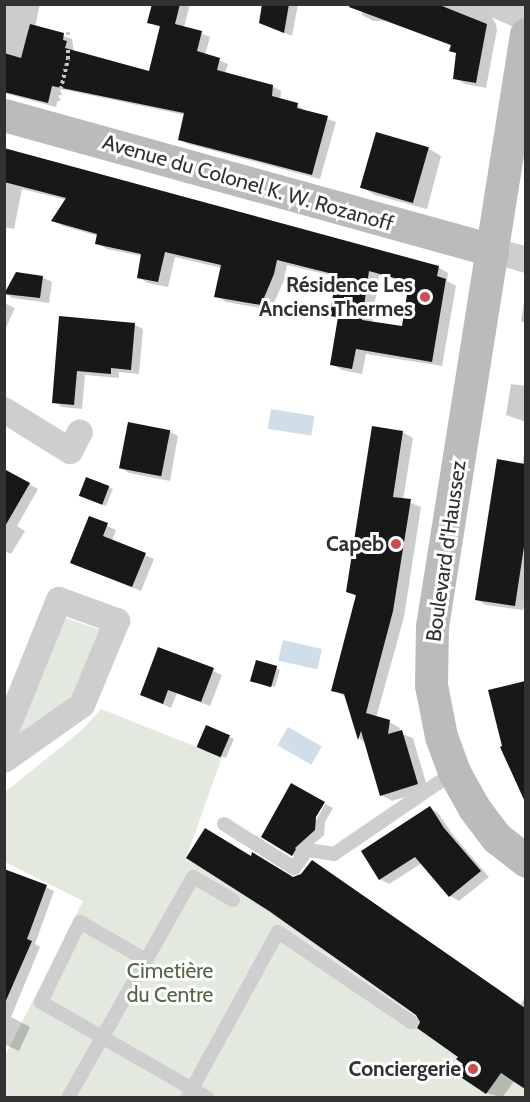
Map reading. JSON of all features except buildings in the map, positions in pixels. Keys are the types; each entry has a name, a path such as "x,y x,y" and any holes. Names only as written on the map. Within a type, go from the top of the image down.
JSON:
{"main road":[{"name":"Boulevard d'Haussez","path":"525,34 432,626 431,685 441,736 454,772 474,808 497,838 525,861"},
{"name":"Avenue du Colonel K. W. Rozanoff","path":"4,115 492,250"}],"street":[{"path":"494,4 525,18"},
{"path":"492,250 525,260"},
{"path":"4,410 70,451 80,432"},
{"path":"4,736 59,600 117,621 82,705 4,760"}],"lane":[{"path":"224,824 294,868 307,850 334,854 454,772"},
{"path":"68,1098 193,877 233,900"},
{"path":"146,960 80,922 41,1002 102,1037 190,1093 208,1098"},
{"path":"190,1093 278,932 411,1022"}],"path":[{"path":"57,106 68,59 68,30"}],"green space":[{"path":"63,617 101,630 76,703 15,741"},
{"name":"Cimetière du Centre","path":"101,709 222,757 186,858 269,911 499,1073 525,1088 525,1097 5,1097 4,1058 83,901 5,862 5,792 82,730"}],"shaded area":[{"path":"271,409 314,416 311,436 268,429"},
{"path":"283,640 322,649 317,669 278,660"},
{"path":"288,727 322,746 311,765 278,745"}],"place":[{"name":"Résidence Les Anciens Thermes","path":"425,297"},
{"name":"Capeb","path":"396,544"},
{"name":"Conciergerie","path":"473,1069"}]}
